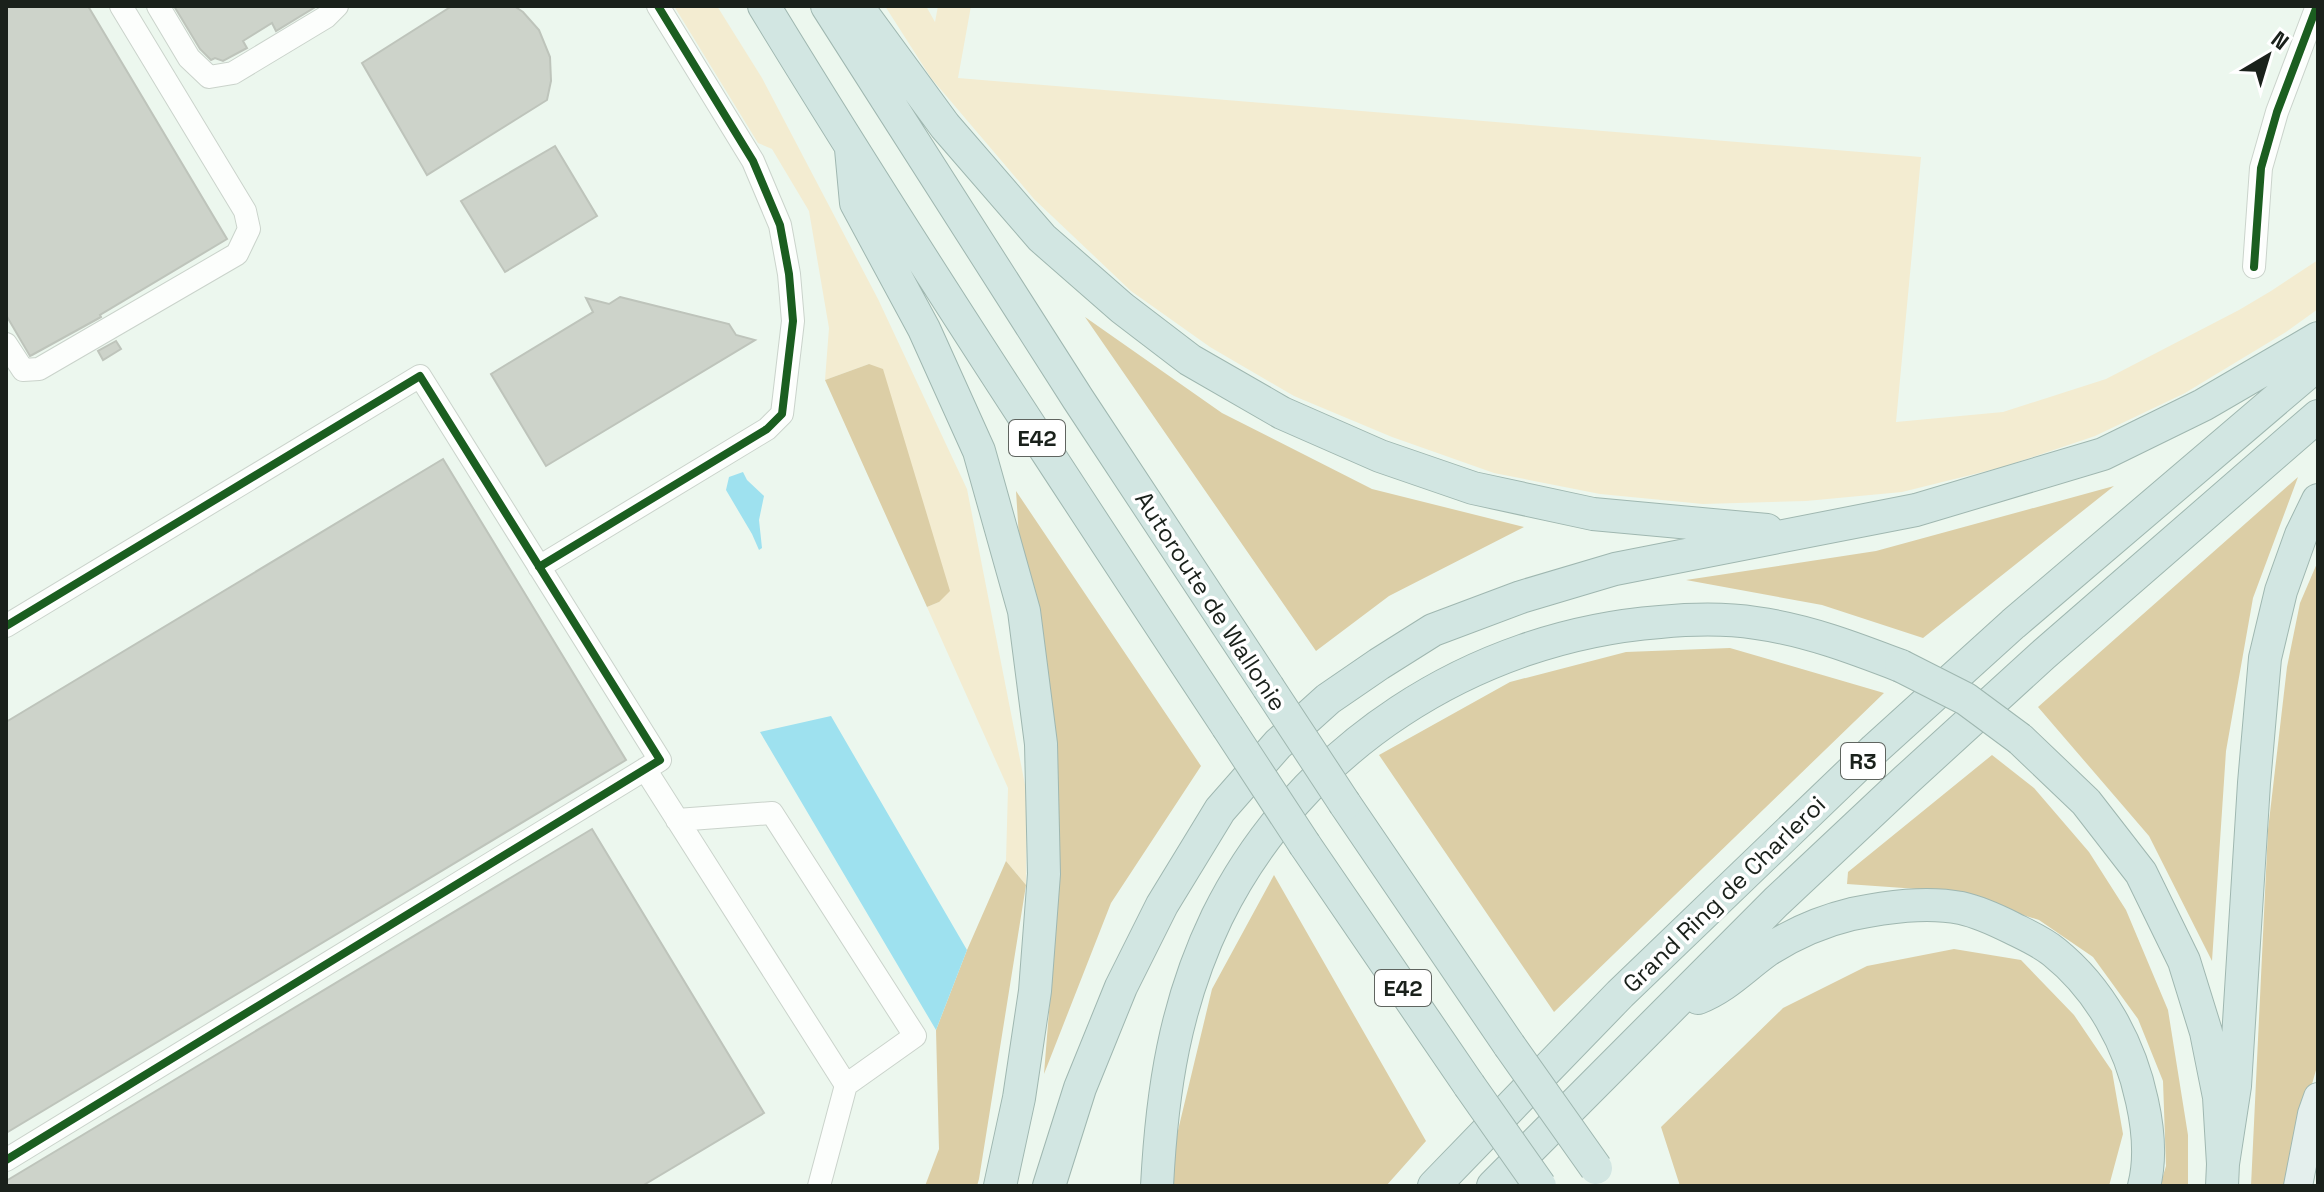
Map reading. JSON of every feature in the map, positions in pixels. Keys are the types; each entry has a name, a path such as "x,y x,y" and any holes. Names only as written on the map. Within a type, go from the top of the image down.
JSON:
{"highway":[{"name":"E42","path":"764,6 851,149 1305,845 1540,1186"},
{"name":"Autoroute de Wallonie","path":"827,6 1078,399 1345,804 1602,1177"},
{"path":"857,6 945,126 1042,238 1122,308 1190,360 1282,413 1380,456 1473,488 1593,514 1802,534"},
{"path":"851,149 856,203 924,329 979,451 1024,611 1041,744 1044,874 1035,991 1019,1098 1000,1186"},
{"path":"1049,1186 1080,1088 1121,987 1162,905 1220,810 1278,744 1328,699 1379,664 1433,630 1521,597 1615,569 1916,510 2103,454 2203,405 2318,338"},
{"name":"Grand Ring de Charleroi","path":"1434,1186 1620,994 1875,749 2013,624 2318,364"},
{"name":"Grand Ring de Charleroi","path":"1493,1186 1776,902 1906,780 2043,655 2318,416"},
{"path":"2222,1175 2235,1086 2265,658 2281,591 2301,535 2318,500"},
{"path":"1157,1186 1159,1135 1170,1053 1188,987 1218,916 1258,847 1310,785 1357,742 1453,680 1509,654 1575,634 1635,624 1698,619 1756,623 1830,640 1901,666 1966,699 2020,739 2086,802 2141,873 2184,961 2209,1045 2219,1097 2222,1175"},
{"path":"1673,1008 1717,991 1769,950 1794,935 1849,915 1895,906 1932,906 1960,908 1991,918 2053,951 2078,974 2104,1008 2123,1041 2137,1075 2145,1116 2148,1147 2144,1186"}],"main road":[{"path":"2298,1186 2318,1097"}],"street":[{"path":"6,344 23,370 39,369 237,254 249,229 245,211 121,6"},
{"path":"158,6 189,58 209,77 233,73 326,17 337,6"},
{"path":"539,567 767,429 782,414 793,321 780,225 753,161 658,6"},
{"path":"2254,267 2261,168 2277,112 2317,6"},
{"path":"6,626 420,376 660,760 6,1160"},
{"path":"645,769 846,1085"},
{"path":"677,820 772,813 915,1036 846,1085 819,1186"}],"shaded area":[{"path":"674,6 717,6 762,78 878,299 967,489 1027,795 1026,885 1006,861 1008,788 927,607 939,602 869,364 825,380 829,328 809,211 772,149 758,143"},
{"path":"885,6 926,6 935,22 938,6 971,6 958,78 1921,157 1896,422 2003,412 2106,379 2239,310 2318,260 2318,309 2185,393 2095,436 2003,467 1902,492 1806,501 1703,504 1600,494 1494,473 1392,437 1294,396 1210,347 1131,291 1034,199 931,78"},
{"path":"1085,317 1222,413 1372,489 1524,527 1389,596 1316,651"},
{"path":"869,364 883,369 950,591 939,602 927,607 825,380"},
{"path":"2298,477 2253,598 2226,751 2212,961 2149,836 2038,707"},
{"path":"2114,486 1923,638 1822,605 1686,580 1876,551"},
{"path":"1016,491 1201,766 1111,903 1044,1074 1057,911"},
{"path":"2318,561 2318,1063 2290,1162 2287,1186 2251,1186 2268,830 2287,667 2300,603"},
{"path":"1730,648 1884,693 1554,1012 1379,755 1510,682 1626,652"},
{"path":"1992,755 2034,788 2089,852 2126,910 2168,1010 2188,1135 2188,1186 2160,1186 2166,1166 2163,1081 2138,1019 2093,957 2039,920 1946,891 1847,884 1848,872"},
{"path":"1006,861 1026,885 979,1179 977,1186 925,1186 939,1149 936,1030"},
{"path":"1274,875 1426,1141 1386,1186 1173,1186 1174,1147 1212,989"},
{"path":"1954,949 2021,960 2074,1015 2112,1071 2123,1134 2109,1186 1680,1186 1661,1127 1783,1008 1867,966"}],"water":[{"path":"743,472 764,496 759,520 762,548 759,550 726,490 729,477"},
{"path":"831,716 967,950 936,1030 760,732"}],"building":[{"path":"6,6 88,6 227,239 101,317 30,356 6,315"},
{"path":"174,6 317,6 276,31 272,23 243,41 247,48 223,61 211,60 200,49"},
{"path":"452,6 514,6 523,12 539,30 550,57 551,81 547,100 427,175 362,63"},
{"path":"555,146 597,216 505,272 461,201"},
{"path":"620,297 729,324 736,335 755,340 546,466 491,374 593,312 586,298 609,304"},
{"path":"116,341 121,349 103,360 98,351"},
{"path":"443,459 626,760 6,1133 6,722"},
{"path":"592,829 764,1113 642,1186 6,1186 6,1181"}],"cycle path":[{"path":"539,567 767,429 782,414 793,321 780,225 753,161 658,6"},
{"path":"2254,267 2261,168 2277,112 2317,6"},
{"path":"6,626 420,376 660,760 6,1160"}]}
